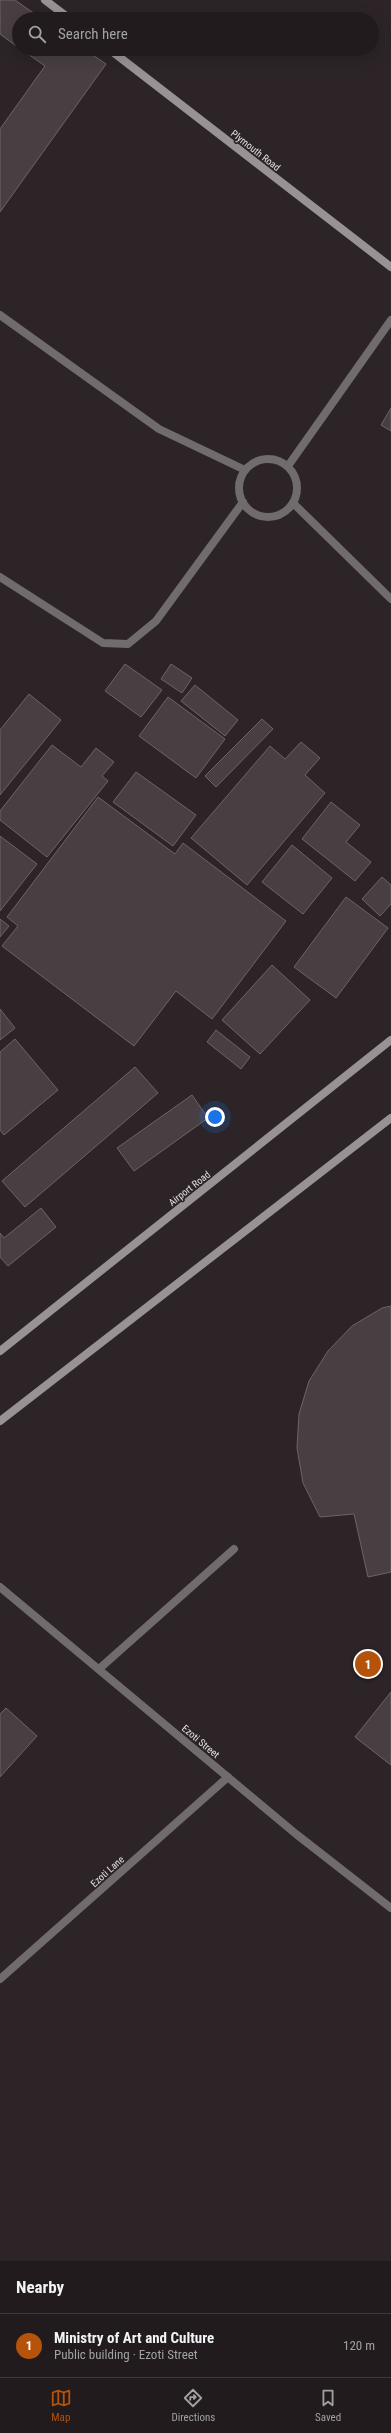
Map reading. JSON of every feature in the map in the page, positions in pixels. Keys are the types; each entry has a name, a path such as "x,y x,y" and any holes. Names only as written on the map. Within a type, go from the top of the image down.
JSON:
{"main road":[{"path":"45,0 61,12"},
{"name":"Plymouth Road","path":"118,56 391,267"},
{"name":"Airport Road","path":"0,1350 391,1040"},
{"path":"0,1421 391,1118"}],"street":[{"path":"0,315 159,430 244,470"},
{"path":"288,466 391,320"},
{"path":"273,459 288,466 297,484 293,503 282,513 267,517 253,513 243,502 238,486 244,470 257,461 273,459"},
{"path":"0,577 103,643 128,644 156,621 243,502"},
{"path":"293,503 391,599"},
{"path":"98,1669 234,1549"},
{"name":"Ezoti Street","path":"0,1587 296,1834 391,1908"},
{"name":"Ezoti Lane","path":"0,1979 228,1777"}],"building":[{"path":"0,0 15,0 32,12 12,12 12,43 0,34"},
{"path":"31,56 94,56 106,64 0,212 0,129 45,66"},
{"path":"391,408 391,431 381,425"},
{"path":"125,664 162,690 141,717 105,691"},
{"path":"171,664 192,678 182,693 161,679"},
{"path":"195,685 238,720 225,736 181,701"},
{"path":"29,694 61,720 0,795 0,730"},
{"path":"168,697 225,739 196,778 139,736"},
{"path":"262,719 273,729 216,787 205,776"},
{"path":"301,742 320,758 305,775 325,793 247,885 191,838 270,746 285,759"},
{"path":"52,745 81,767 96,748 114,762 102,776 108,781 47,857 0,820 0,811"},
{"path":"136,772 196,815 173,846 113,802"},
{"path":"98,797 175,854 183,843 286,921 212,1019 176,991 134,1046 2,946 18,926 7,917"},
{"path":"331,802 360,825 346,842 371,862 355,881 302,839"},
{"path":"0,836 37,864 0,911"},
{"path":"292,845 332,878 303,914 262,882"},
{"path":"382,877 391,885 391,904 380,916 362,899"},
{"path":"346,897 388,928 336,998 294,967"},
{"path":"0,919 9,926 0,937"},
{"path":"272,965 310,1000 260,1054 222,1020"},
{"path":"0,1009 15,1028 0,1040"},
{"path":"216,1030 250,1057 241,1069 207,1042"},
{"path":"15,1039 58,1090 4,1135 0,1130 0,1052"},
{"path":"135,1067 158,1093 25,1207 2,1181"},
{"path":"192,1095 208,1118 134,1171 117,1148"},
{"path":"41,1208 56,1227 8,1266 0,1257 0,1233 4,1238"},
{"path":"391,1306 391,1572 368,1577 354,1514 320,1517 303,1483 297,1448 299,1414 309,1381 328,1351 352,1326 382,1308"},
{"path":"391,1692 391,1765 355,1737"},
{"path":"6,1708 37,1736 0,1777 0,1714"}],"place":[{"name":"Ministry of Art and Culture","path":"368,1664"}]}
